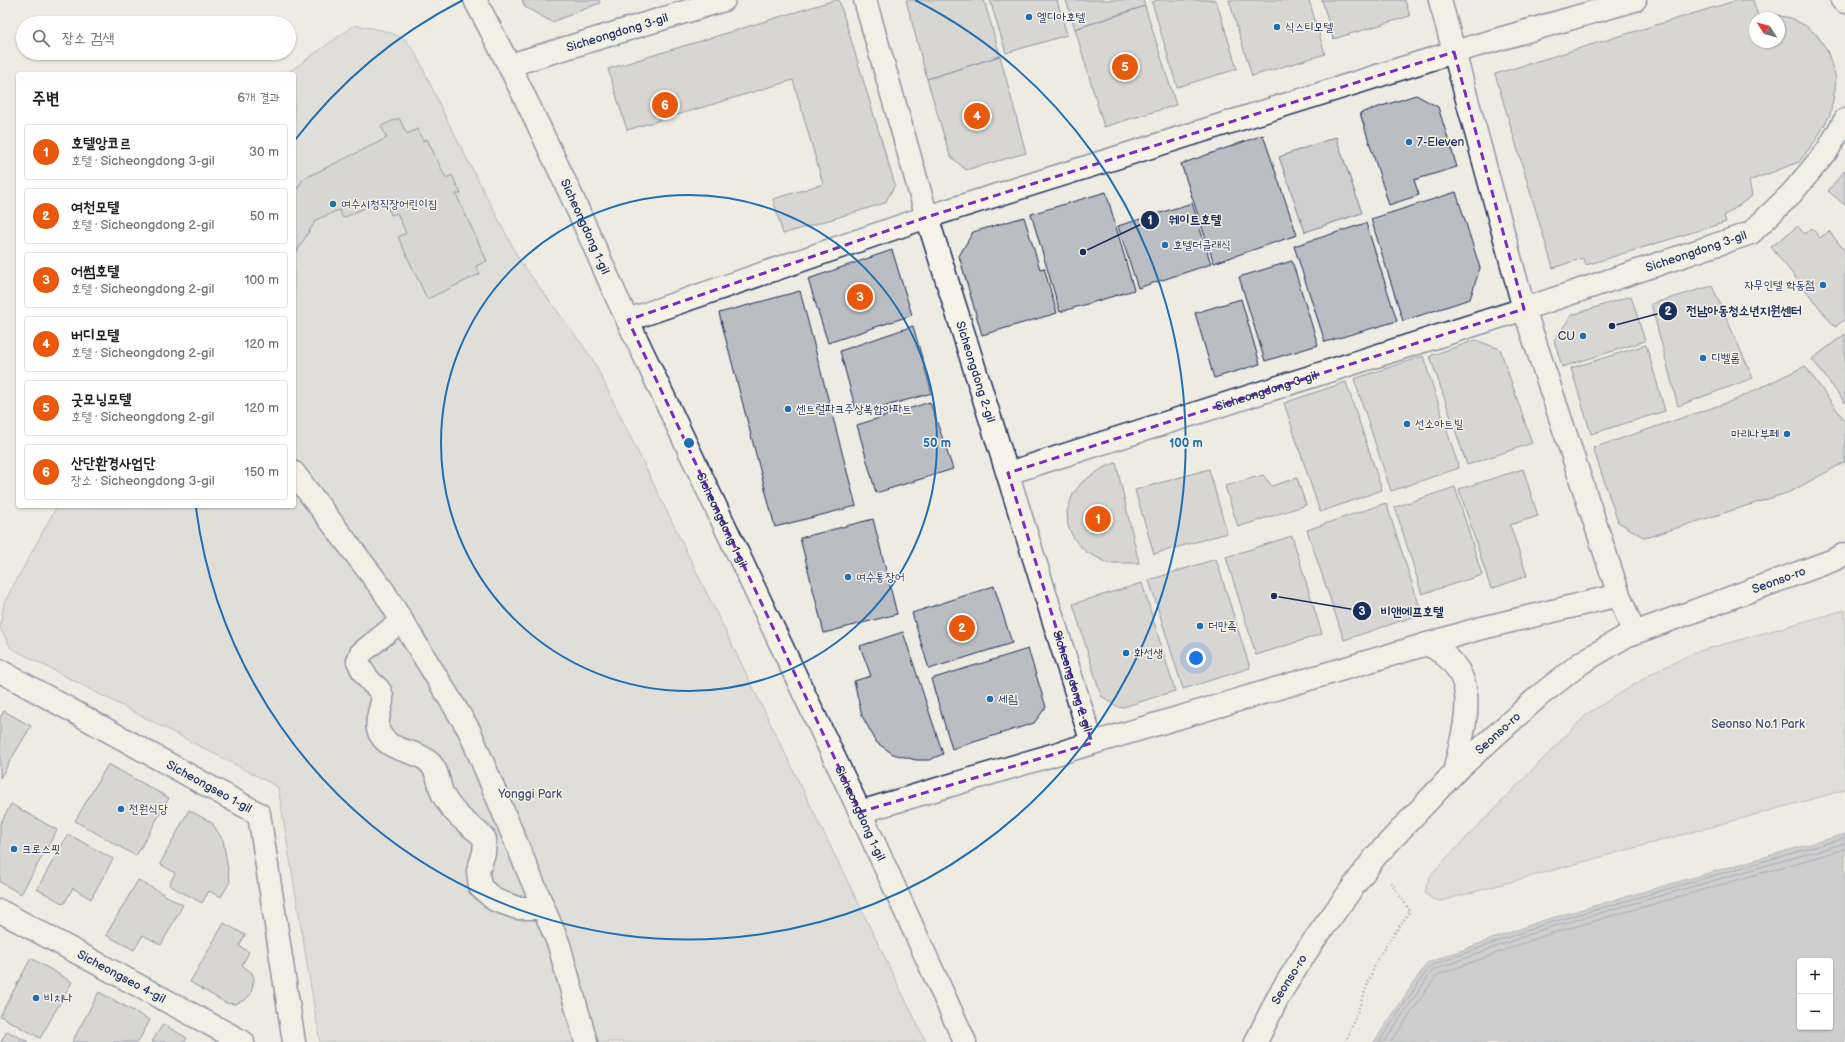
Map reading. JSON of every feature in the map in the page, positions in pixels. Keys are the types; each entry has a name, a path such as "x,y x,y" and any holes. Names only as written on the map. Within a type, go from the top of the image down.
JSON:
{"street":[{"name":"Sicheongdong 1-gil","path":"475,0 510,66 586,226 628,320 860,812 965,1042"},
{"name":"Sicheongdong 3-gil","path":"510,66 724,0"},
{"name":"Sicheongdong 2-gil","path":"865,0 927,217 1092,743"},
{"path":"1440,0 1524,309 1619,595 1634,634"},
{"path":"628,320 927,217 1454,52 1635,0"},
{"name":"Sicheongdong 3-gil","path":"1008,474 1524,309 1752,233 1796,188 1827,151 1845,120"},
{"path":"296,476 383,590 469,730 559,945 586,1042"},
{"name":"Seonso-ro","path":"1256,1042 1279,995 1310,946 1375,857 1454,773 1539,696 1581,664 1634,634 1831,561 1845,554"},
{"path":"860,812 1478,629 1619,595"},
{"path":"401,621 361,653 358,661 370,682 377,687 382,694 382,703 378,713 380,733 388,743 409,753 420,755 430,763 436,771 443,796 452,809 466,823 480,832 485,839 484,853 478,872 480,887 495,900 517,908 543,908"},
{"path":"1427,644 1448,656 1455,664 1464,683 1466,718 1454,773"},
{"name":"Sicheongseo 1-gil","path":"0,671 259,814 294,1042"},
{"name":"Sicheongseo 4-gil","path":"0,910 243,1042"}],"path":[{"path":"1346,1042 1378,957 1410,911 1375,857"}],"highlighted area":[{"path":"1454,52 1524,309 1008,473 1092,743 860,812 628,320 927,217"}],"green space":[{"name":"Yonggi Park","path":"355,25 394,34 406,40 416,54 448,122 520,261 592,358 926,1042 320,1042 278,787 11,648 0,628 4,603 56,508 296,508 296,72 289,72"},
{"path":"1336,137 1362,213 1305,232 1279,157"},
{"name":"Seonso No.1 Park","path":"1845,610 1845,790 1441,901 1432,899 1425,893 1432,873 1587,714 1653,673 1693,653"}],"water":[{"path":"1845,834 1845,1042 1374,1042 1427,963 1541,921"}],"building":[{"path":"522,0 599,0 600,3 552,22 525,7"},
{"path":"839,0 895,185 885,203 783,234 773,199 823,184 793,80 627,130 608,69"},
{"path":"906,0 984,0 1000,56 927,79"},
{"name":"엘디아호텔","path":"990,0 1057,0 1067,35 1006,53"},
{"path":"1066,0 1143,0 1145,6 1075,29"},
{"path":"1157,0 1216,0 1237,69 1177,87 1152,2"},
{"name":"식스티모텔","path":"1229,0 1309,0 1325,54 1252,76"},
{"path":"1322,0 1405,0 1410,16 1333,39"},
{"path":"1738,0 1753,0 1757,12 1749,12 1749,48 1785,48 1785,17 1791,18 1806,26 1818,36 1827,50 1836,78 1835,89 1830,115 1816,140 1799,162 1749,181 1752,196 1724,216 1726,222 1586,265 1583,258 1553,268 1495,74"},
{"path":"1145,6 1176,105 1104,127 1075,29"},
{"path":"1000,56 1026,153 966,170 950,156 927,79"},
{"path":"1416,95 1438,107 1457,167 1414,180 1419,195 1389,205 1360,113"},
{"name":"여수시청직장어린이집","path":"399,118 407,134 417,129 423,141 427,139 446,178 452,175 461,194 456,194 487,261 476,266 480,274 427,299 398,237 406,233 397,213 391,215 384,199 343,218 339,210 316,220 296,253 296,191 303,179 387,138 381,126"},
{"path":"1263,135 1297,235 1214,263 1181,164"},
{"path":"1845,170 1845,205 1828,191"},
{"path":"1106,192 1134,290 1060,312 1031,214"},
{"path":"1456,192 1480,268 1470,299 1403,321 1371,219"},
{"name":"호텔더클래식","path":"1192,203 1211,264 1138,288 1118,226"},
{"path":"1024,217 1040,269 1044,268 1057,313 982,335 959,256 973,232"},
{"path":"1366,223 1397,321 1325,342 1294,246"},
{"name":"자무인텔 학동점","path":"1798,226 1804,234 1812,228 1820,238 1829,231 1845,251 1845,319 1835,327 1771,247"},
{"path":"892,250 912,315 828,343 808,279"},
{"path":"1292,261 1318,345 1265,361 1239,277"},
{"path":"1712,286 1753,378 1678,406 1651,304"},
{"name":"센트럴파크주상복합아파트","path":"800,291 856,506 775,527 719,313"},
{"path":"1631,296 1645,341 1562,367 1554,340 1572,315"},
{"path":"1241,299 1260,364 1214,378 1195,313"},
{"path":"913,326 932,393 857,414 840,351"},
{"path":"1845,334 1845,403 1812,359"},
{"path":"1476,340 1500,349 1532,443 1467,465 1430,356"},
{"path":"1646,345 1665,411 1591,434 1571,368"},
{"name":"선소아트빌","path":"1423,356 1459,468 1391,491 1354,379"},
{"path":"1805,366 1845,421 1845,462 1790,492 1645,538 1618,522 1593,448 1735,400"},
{"path":"1346,382 1382,490 1320,512 1284,403"},
{"path":"930,402 953,469 876,493 857,425"},
{"path":"1116,463 1139,563 1108,563 1086,552 1074,539 1068,526 1067,511 1073,494 1082,482 1103,468"},
{"path":"1209,469 1227,533 1154,554 1135,490"},
{"path":"1523,469 1538,516 1510,525 1527,576 1491,589 1459,489"},
{"path":"1263,475 1272,486 1297,478 1306,505 1238,527 1225,486"},
{"path":"1455,487 1482,575 1422,594 1395,507"},
{"path":"1386,503 1422,614 1344,640 1307,530"},
{"path":"873,519 897,614 824,633 800,538"},
{"path":"1292,536 1322,634 1256,655 1226,557"},
{"path":"1216,559 1250,668 1183,689 1149,580"},
{"path":"1142,583 1175,691 1120,708 1101,696 1073,604"},
{"path":"994,586 1012,643 929,669 912,613"},
{"path":"903,632 943,754 929,760 916,760 893,754 877,743 862,716 854,681 871,676 860,646"},
{"path":"1028,649 1046,707 1034,723 952,749 931,679"},
{"path":"4,711 31,726 0,778 0,718"},
{"path":"108,764 169,798 136,856 75,821"},
{"path":"11,804 57,830 21,894 0,882 0,824"},
{"path":"189,810 212,823 223,840 230,882 221,897 209,891 202,903 169,885 175,873 160,864"},
{"path":"68,834 113,859 91,899 73,888 64,904 37,889"},
{"path":"138,880 183,905 161,945 143,935 134,950 106,935"},
{"path":"224,923 245,935 239,946 249,952 242,965 252,973 254,979 251,994 245,1000 235,1004 226,1003 190,982"},
{"name":"비치나","path":"31,958 72,982 40,1038 0,1016"},
{"path":"99,992 150,1020 138,1042 72,1042"},
{"path":"163,1024 187,1038 185,1042 152,1042"},
{"path":"7,1031 28,1042 1,1042"}],"place":[{"name":"엘디아호텔","path":"1029,17"},
{"name":"식스티모텔","path":"1277,27"},
{"name":"굿모닝모텔","path":"1125,67"},
{"name":"산단환경사업단","path":"665,105"},
{"name":"버디모텔","path":"977,116"},
{"name":"7-Eleven","path":"1409,142"},
{"name":"여수시청직장어린이집","path":"333,204"},
{"name":"호텔더클래식","path":"1165,245"},
{"name":"웨이트호텔","path":"1083,252"},
{"name":"자무인텔 학동점","path":"1823,285"},
{"name":"어썸호텔","path":"860,297"},
{"name":"전남아동청소년지원센터","path":"1612,326"},
{"name":"CU","path":"1583,336"},
{"name":"디벨롭","path":"1703,358"},
{"name":"센트럴파크주상복합아파트","path":"788,409"},
{"name":"선소아트빌","path":"1407,424"},
{"name":"마리나부페","path":"1787,434"},
{"name":"호텔앙코르","path":"1098,519"},
{"name":"여수통장어","path":"848,577"},
{"name":"비앤에프호텔","path":"1274,596"},
{"name":"더만족","path":"1200,626"},
{"name":"여천모텔","path":"962,628"},
{"name":"화선생","path":"1126,653"},
{"name":"세림","path":"990,699"},
{"name":"전원식당","path":"121,809"},
{"name":"크로스핏","path":"14,849"},
{"name":"비치나","path":"36,998"}]}
